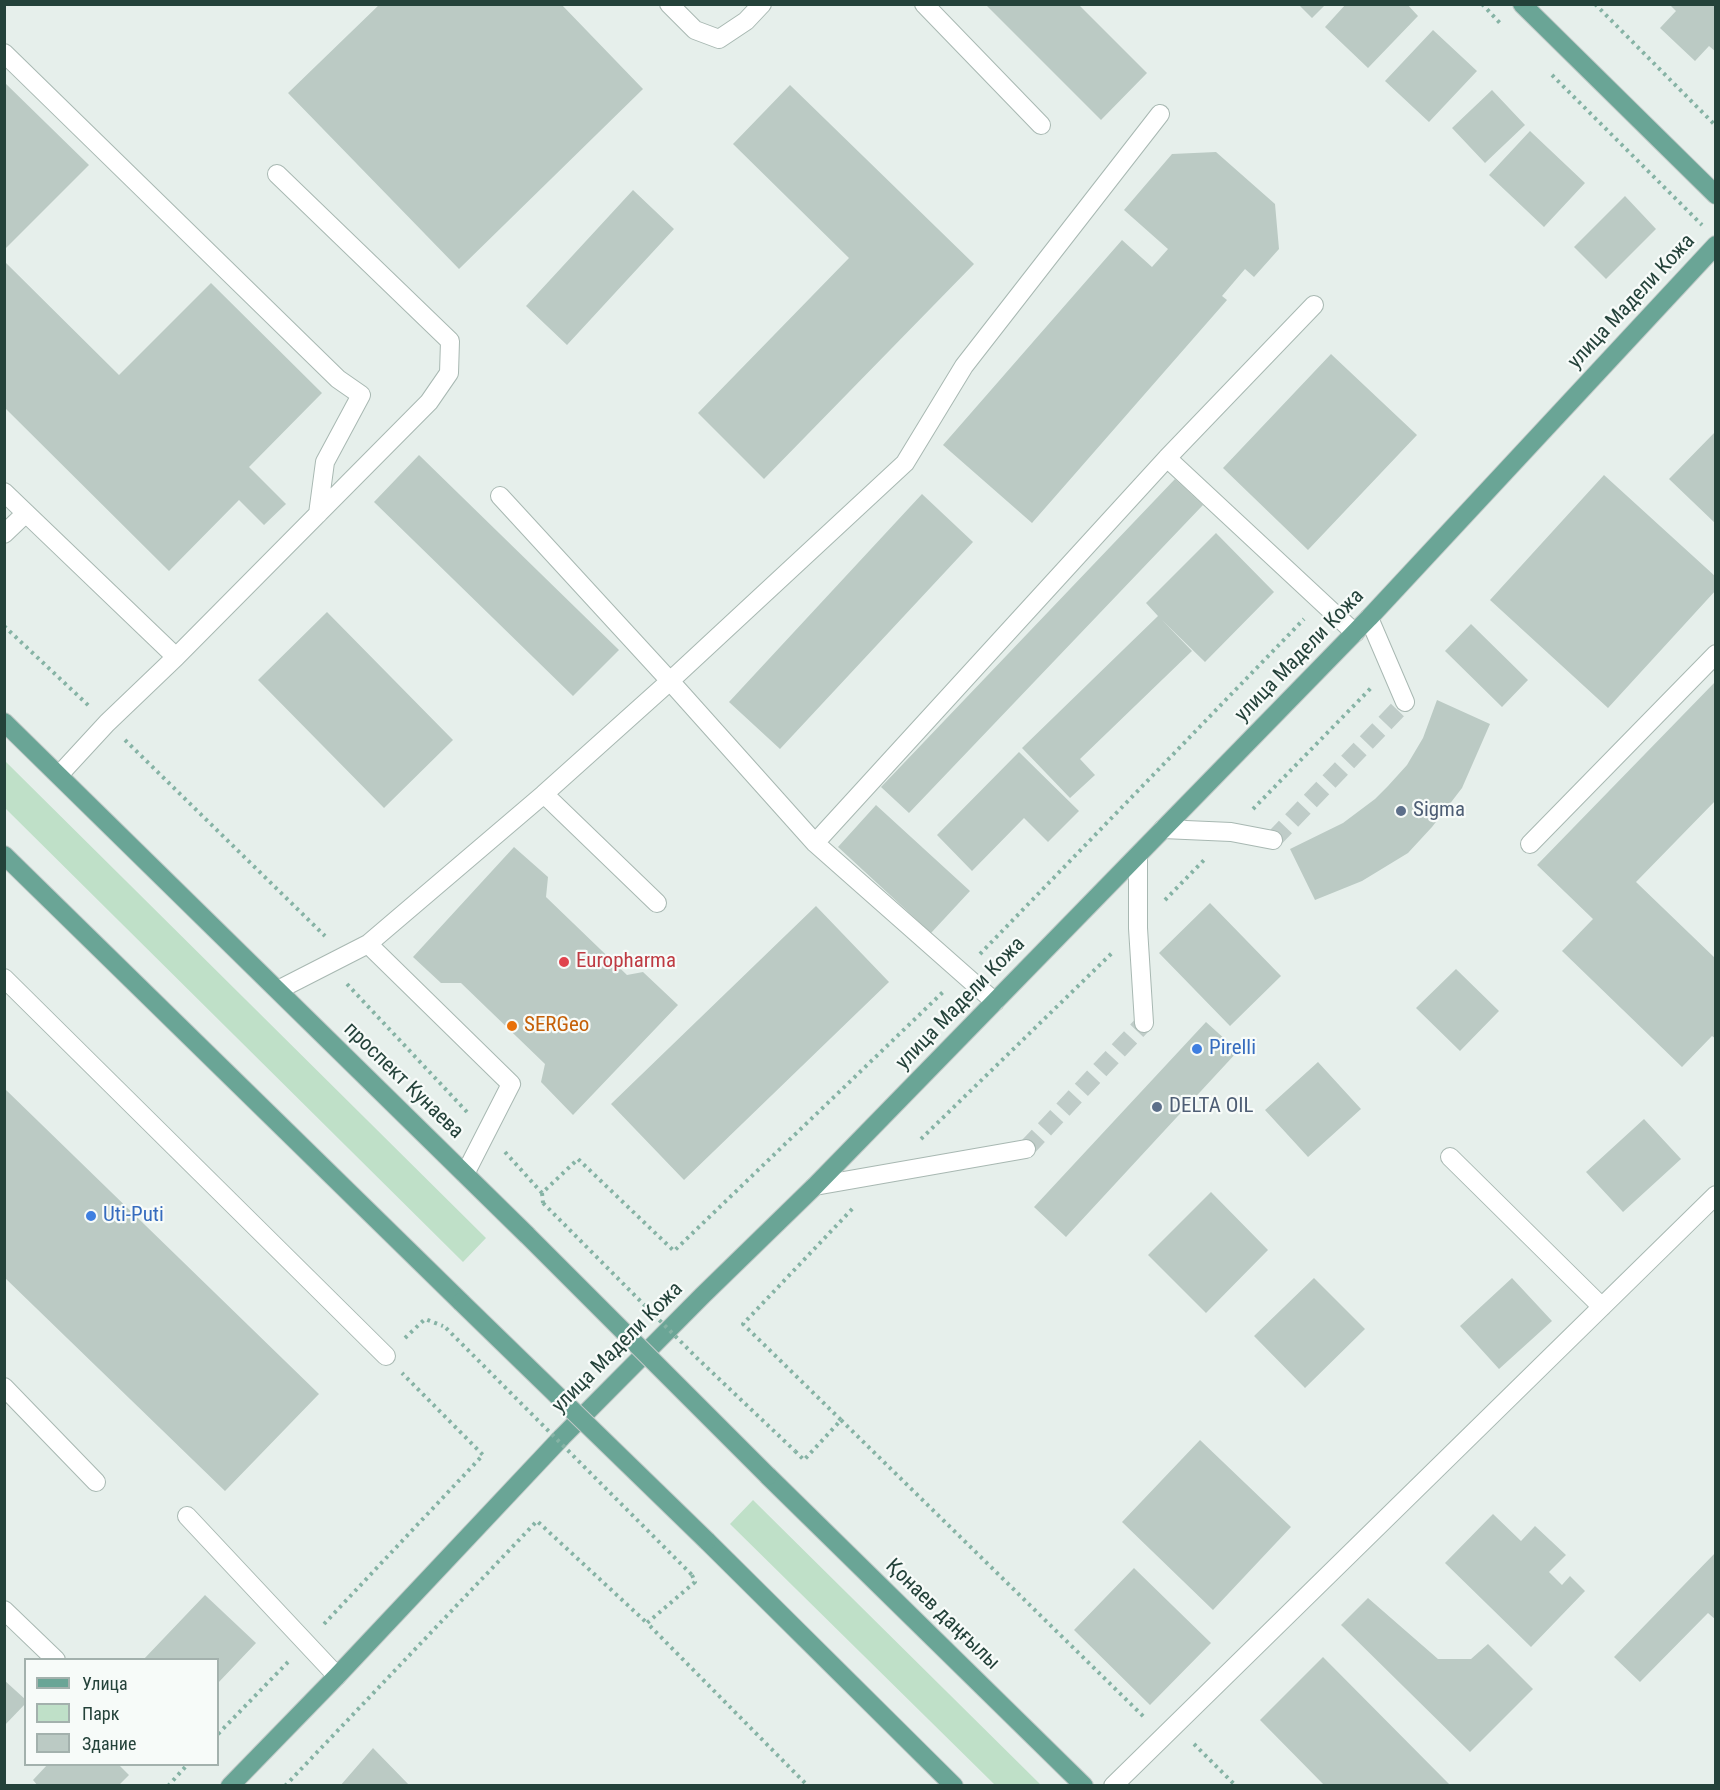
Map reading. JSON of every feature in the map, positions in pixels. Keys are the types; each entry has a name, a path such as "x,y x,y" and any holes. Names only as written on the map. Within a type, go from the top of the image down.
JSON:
{"main road":[{"path":"1522,4 1716,195"},
{"name":"улица Мадели Кожа","path":"230,1785 337,1676 562,1437 815,1186 1355,633 1716,245"},
{"name":"проспект Кунаева","path":"4,722 527,1235 768,1476"},
{"path":"4,855 954,1785"},
{"name":"Қонаев даңғылы","path":"768,1476 1084,1785"}],"street":[{"path":"669,4 695,30 719,39 746,21 762,4"},
{"path":"924,4 1041,125"},
{"path":"4,52 338,379 361,394 325,462 318,514"},
{"path":"278,990 368,944 544,794 905,464 964,366 1160,114"},
{"path":"59,775 107,723 176,657 429,402 449,373 450,341 277,174"},
{"path":"815,843 1167,458 1314,305"},
{"path":"1167,458 1355,633"},
{"path":"4,492 176,657"},
{"path":"500,496 815,843 995,1002"},
{"path":"4,534 26,513"},
{"path":"1369,618 1405,702"},
{"path":"1530,844 1716,654"},
{"path":"544,794 657,903"},
{"path":"1163,829 1231,832 1273,840"},
{"path":"1138,856 1138,928 1144,1023"},
{"path":"368,944 511,1084 465,1174"},
{"path":"4,978 386,1356"},
{"path":"815,1186 1026,1149"},
{"path":"1450,1157 1602,1307"},
{"path":"1113,1785 1716,1195"},
{"path":"4,1387 96,1482"},
{"path":"187,1516 337,1676"},
{"path":"4,1610 55,1658"}],"path":[{"path":"1482,4 1507,30"},
{"path":"1595,4 1716,126"},
{"path":"1549,72 1683,207"},
{"path":"542,1193 578,1159 674,1251 962,973 1322,601"},
{"path":"4,626 107,723 345,956"},
{"path":"919,1141 1138,928 1390,668"},
{"path":"328,965 487,1132 542,1193 543,1203 698,1359 804,1460 841,1420"},
{"path":"885,1173 743,1324 841,1420 1169,1730 1236,1785"},
{"path":"219,1733 483,1455 386,1356 425,1319 443,1326 692,1575 695,1582 647,1623"},
{"path":"285,1785 537,1521 647,1623 808,1785"},
{"path":"168,1785 186,1766"}],"green space":[{"path":"5,761 486,1238 463,1262 5,808"},
{"path":"753,1500 1041,1785 995,1785 730,1524"}],"building":[{"path":"380,4 561,4 643,89 459,269 288,93"},
{"path":"985,4 1078,4 1147,73 1101,120"},
{"path":"1298,4 1326,4 1312,18"},
{"path":"1346,4 1407,4 1418,16 1368,68 1325,27"},
{"path":"1669,4 1716,4 1716,52 1709,46 1695,61 1660,28 1676,11"},
{"path":"1433,30 1477,71 1429,122 1385,81"},
{"path":"4,82 89,165 4,250"},
{"path":"790,85 974,264 764,479 698,413 849,258 733,144"},
{"path":"1492,90 1525,125 1485,163 1452,128"},
{"path":"1530,131 1585,183 1544,227 1489,175"},
{"path":"1216,152 1275,204 1279,249 1254,277 1245,269 1222,296 1227,300 1032,523 943,445 1122,240 1152,267 1168,249 1124,210 1172,154"},
{"path":"633,190 674,229 567,345 526,306"},
{"path":"1625,196 1656,229 1606,279 1574,247"},
{"path":"4,261 119,375 211,283 322,393 249,467 286,504 264,525 239,500 169,571 4,407"},
{"path":"1331,354 1417,435 1308,550 1223,468"},
{"path":"1716,431 1716,524 1669,479"},
{"path":"419,455 619,650 573,696 374,502"},
{"path":"1604,475 1716,577 1716,590 1608,708 1490,600"},
{"path":"1175,479 1203,505 909,813 881,787"},
{"path":"922,494 973,542 780,749 729,702"},
{"path":"1216,533 1274,592 1205,662 1162,620 1192,651 1080,759 1095,775 1070,798 1022,748 1158,616 1146,603"},
{"path":"327,612 453,740 384,808 258,680"},
{"path":"1471,624 1528,680 1502,707 1445,651"},
{"path":"1716,681 1716,800 1636,882 1716,959 1716,1039 1712,1036 1682,1067 1562,951 1593,919 1537,865"},
{"name":"Sigma","path":"1437,700 1490,724 1462,788 1432,827 1408,853 1362,881 1315,900 1290,849 1343,823 1388,786 1407,765 1423,738"},
{"path":"1019,752 1079,811 1048,842 1024,818 972,871 937,835"},
{"path":"876,805 970,891 931,933 838,847"},
{"path":"514,847 548,877 546,897 627,975 643,972 678,1005 573,1115 541,1082 545,1064 461,983 441,983 413,957"},
{"path":"1210,903 1281,976 1230,1026 1159,953"},
{"path":"816,906 889,982 684,1180 611,1104"},
{"path":"1456,969 1499,1011 1460,1051 1416,1008"},
{"name":"DELTA OIL","path":"1206,1022 1238,1051 1066,1237 1034,1207"},
{"path":"1318,1062 1361,1109 1308,1157 1265,1110"},
{"path":"4,1088 319,1394 225,1491 4,1277"},
{"path":"1644,1119 1681,1159 1623,1212 1586,1172"},
{"path":"1211,1192 1268,1250 1206,1313 1148,1255"},
{"path":"1314,1278 1365,1329 1305,1388 1254,1336"},
{"path":"1512,1278 1552,1321 1499,1369 1460,1326"},
{"path":"1200,1440 1291,1527 1213,1610 1122,1522"},
{"path":"1493,1514 1521,1541 1535,1526 1566,1555 1549,1572 1562,1585 1570,1576 1585,1591 1531,1647 1445,1563"},
{"path":"1716,1552 1716,1620 1708,1613 1640,1682 1614,1657"},
{"path":"1134,1568 1211,1643 1150,1705 1074,1630"},
{"path":"205,1595 256,1643 219,1682 219,1658 145,1658"},
{"path":"1368,1598 1438,1659 1471,1659 1488,1644 1533,1689 1470,1752 1341,1625"},
{"path":"1323,1657 1451,1786 1325,1786 1260,1720"},
{"path":"4,1680 24,1698 24,1705 4,1726"},
{"path":"373,1748 410,1786 340,1786"},
{"path":"46,1766 120,1766 129,1775 118,1786 38,1786 33,1780"}],"tunnel":[{"path":"1273,840 1405,702"},
{"path":"1026,1149 1144,1023"}],"place":[{"name":"Sigma","path":"1401,811"},
{"name":"Europharma","path":"564,962"},
{"name":"SERGeo","path":"512,1026"},
{"name":"Pirelli","path":"1197,1049"},
{"name":"DELTA OIL","path":"1157,1107"},
{"name":"Uti-Puti","path":"91,1216"}]}
